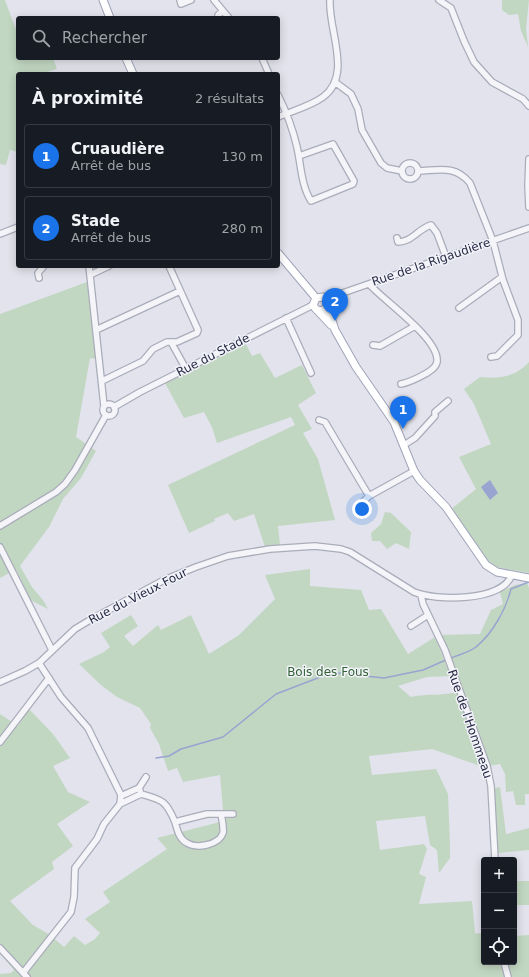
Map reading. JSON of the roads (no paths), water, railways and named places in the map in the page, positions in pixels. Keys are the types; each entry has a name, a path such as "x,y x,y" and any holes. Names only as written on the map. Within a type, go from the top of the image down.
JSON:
{"main road":[{"path":"103,0 109,16"},
{"path":"127,60 132,72"},
{"path":"280,255 323,301 330,314 335,330"},
{"path":"315,307 322,311 323,301"},
{"path":"315,307 323,301"},
{"path":"315,307 335,330 356,367 394,422 414,471 446,507 486,565 497,572 529,578"}],"street":[{"path":"180,0 181,4 191,0"},
{"path":"214,0 227,16"},
{"path":"280,116 320,99 327,93 335,82 338,74 337,56 330,17 330,0"},
{"path":"439,0 451,8 474,62 492,82 523,99 529,106"},
{"path":"218,16 222,11"},
{"path":"263,60 268,72"},
{"path":"335,82 351,94 358,109 362,130 381,163 387,168 402,171 406,178 412,179 417,176 419,171"},
{"path":"280,100 294,136 303,178 311,201 353,184 354,181 350,172 333,144 299,156"},
{"path":"529,159 529,207"},
{"path":"402,171 404,166 411,163 417,166 419,171"},
{"path":"419,171 451,170 465,177 470,183 493,241 502,278 518,320 518,335 497,356 491,357"},
{"path":"397,238 398,242 405,242 423,228 432,226 446,258"},
{"path":"0,234 16,228"},
{"name":"Rue de la Rigaudière","path":"323,301 529,228"},
{"path":"39,278 38,274 42,268"},
{"path":"89,268 102,381 103,411 106,415"},
{"path":"90,275 105,268"},
{"path":"102,381 143,361 152,349 167,342 177,342 197,333 198,330 170,268"},
{"path":"459,308 502,278"},
{"path":"369,284 426,336 434,349 437,362 435,368 416,380 401,384"},
{"path":"96,330 180,291"},
{"name":"Rue du Stade","path":"114,407 186,368 286,318 315,307"},
{"path":"286,318 310,373"},
{"path":"373,345 380,346 415,326"},
{"path":"171,342 186,368"},
{"path":"404,445 416,438 435,416 436,412 448,401"},
{"path":"104,406 110,404 114,407 113,414 106,415"},
{"path":"0,526 56,492 65,484 75,470 106,415"},
{"path":"319,420 325,422 369,496"},
{"path":"359,511 357,508 369,496 414,471"},
{"name":"Rue du Vieux Four","path":"0,682 25,671 39,662 76,628 164,580 209,562 240,553 315,546 341,549 350,552 421,595 442,598 467,598 500,589 512,576"},
{"path":"0,547 52,650"},
{"name":"Rue de l'Hommeau","path":"421,595 428,615 445,650 487,766 491,786 495,857"},
{"path":"411,626 428,615"},
{"path":"39,662 61,697 88,728 121,796 120,804"},
{"path":"0,742 49,678"},
{"path":"121,796 139,788 146,777"},
{"path":"139,788 141,794"},
{"path":"0,948 25,975 67,920 72,907 75,868 97,839 104,824 120,804 141,794 161,800 166,804 178,834 186,843 192,845 208,844 221,837 224,831 221,814"},
{"path":"174,822 207,814 233,814"},
{"path":"505,965 508,977"}],"water":[{"path":"490,480 498,493 490,500 481,487"}],"waterway":[{"path":"451,658 476,647 488,635 498,620 506,605 511,589 529,582"},
{"path":"156,758 169,756 181,749 223,737 276,694 323,676 346,672 384,678 423,670 446,660"}],"place":[{"name":"Stade","path":"335,321"},
{"name":"Cruaudière","path":"403,429"}],"park label":[{"name":"Bois des Fous","path":"328,672"}]}
